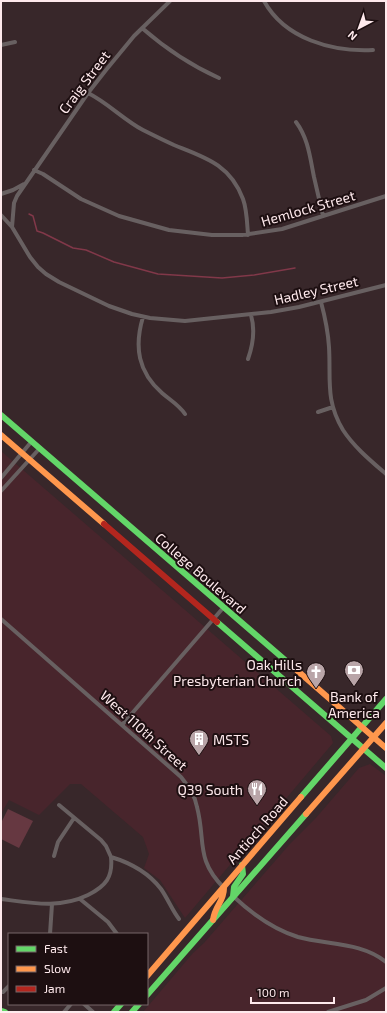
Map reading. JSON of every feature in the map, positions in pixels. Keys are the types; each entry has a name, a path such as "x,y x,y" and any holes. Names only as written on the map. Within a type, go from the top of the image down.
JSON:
{"main road":[{"name":"College Boulevard","path":"1,415 386,748"},
{"name":"College Boulevard","path":"1,435 386,768"},
{"name":"Antioch Road","path":"148,975 386,699"},
{"name":"Antioch Road","path":"148,994 386,723"},
{"path":"233,896 235,885 243,874 242,865"},
{"path":"213,920 214,911 224,896 224,888"}],"street":[{"name":"Craig Street","path":"12,227 14,203 34,170 106,70 142,28 170,1"},
{"path":"264,1 279,21 289,29 306,38 338,48 351,50 373,50"},
{"path":"142,28 168,50 190,64 219,78"},
{"path":"1,45 15,42"},
{"path":"88,93 141,129 158,138 207,158 224,170 232,178 242,198 246,209 248,234"},
{"path":"296,122 303,133 308,146 323,216"},
{"name":"Hemlock Street","path":"34,170 81,199 119,216 169,230 222,236 282,229 386,196"},
{"path":"1,194 26,183"},
{"name":"Hadley Street","path":"1,215 12,227 38,267 46,274 59,282 109,306 143,317 185,321 251,315 321,302 386,285"},
{"path":"321,302 328,331 329,387 333,407 338,421 348,436 371,461 386,474"},
{"path":"248,359 253,332 251,315"},
{"path":"143,317 138,345 142,365 154,385 175,403 185,414"},
{"path":"318,412 333,407"},
{"path":"1,478 32,441"},
{"path":"1,491 40,448"},
{"path":"122,724 223,608"},
{"name":"West 110th Street","path":"1,619 176,771 189,786 197,806 204,858 211,874 224,888"},
{"path":"1,899 61,904 80,899 97,891 107,880 112,867 111,857 106,846 60,805"},
{"path":"54,856 58,842 74,818"},
{"path":"111,857 136,867 152,879 179,919"},
{"path":"233,896 256,915 281,930 314,941 361,949 372,953 386,962"},
{"path":"80,899 108,922 116,933"},
{"path":"50,933 52,904"},
{"path":"3,992 8,987"},
{"path":"328,1012 366,1000 386,988"},
{"path":"85,1005 93,1012"}],"shaded area":[{"path":"1,451 331,736 333,743 185,918 160,880 144,868 149,854 143,837 81,784 70,784 39,815 9,800 1,814"},
{"path":"370,764 386,776 386,1012 143,1012 193,953 204,943 289,845 315,819 359,768"},
{"path":"8,809 33,821 19,848 1,839 1,823"}],"waterway":[{"path":"29,214 33,216 37,231 73,248 86,250 114,262 158,274 222,278 254,275 295,268"}],"traffic: fast":[{"path":"1,415 292,666"},
{"path":"217,622 386,768"},
{"path":"301,797 386,699"},
{"path":"148,994 306,814"},
{"path":"233,896 234,887 243,874 242,865"},
{"path":"114,1012 120,1005"},
{"path":"132,1012 138,1005"}],"traffic: slow":[{"path":"1,435 104,524"},
{"path":"292,666 386,748"},
{"path":"306,814 386,723"},
{"path":"148,975 301,797"},
{"path":"213,920 223,897 224,888"}],"traffic: jam":[{"path":"104,524 217,622"}],"place":[{"name":"Bank of America","path":"354,687"},
{"name":"Oak Hills Presbyterian Church","path":"316,689"},
{"name":"MSTS","path":"199,756"},
{"name":"Q39 South","path":"257,806"}]}
